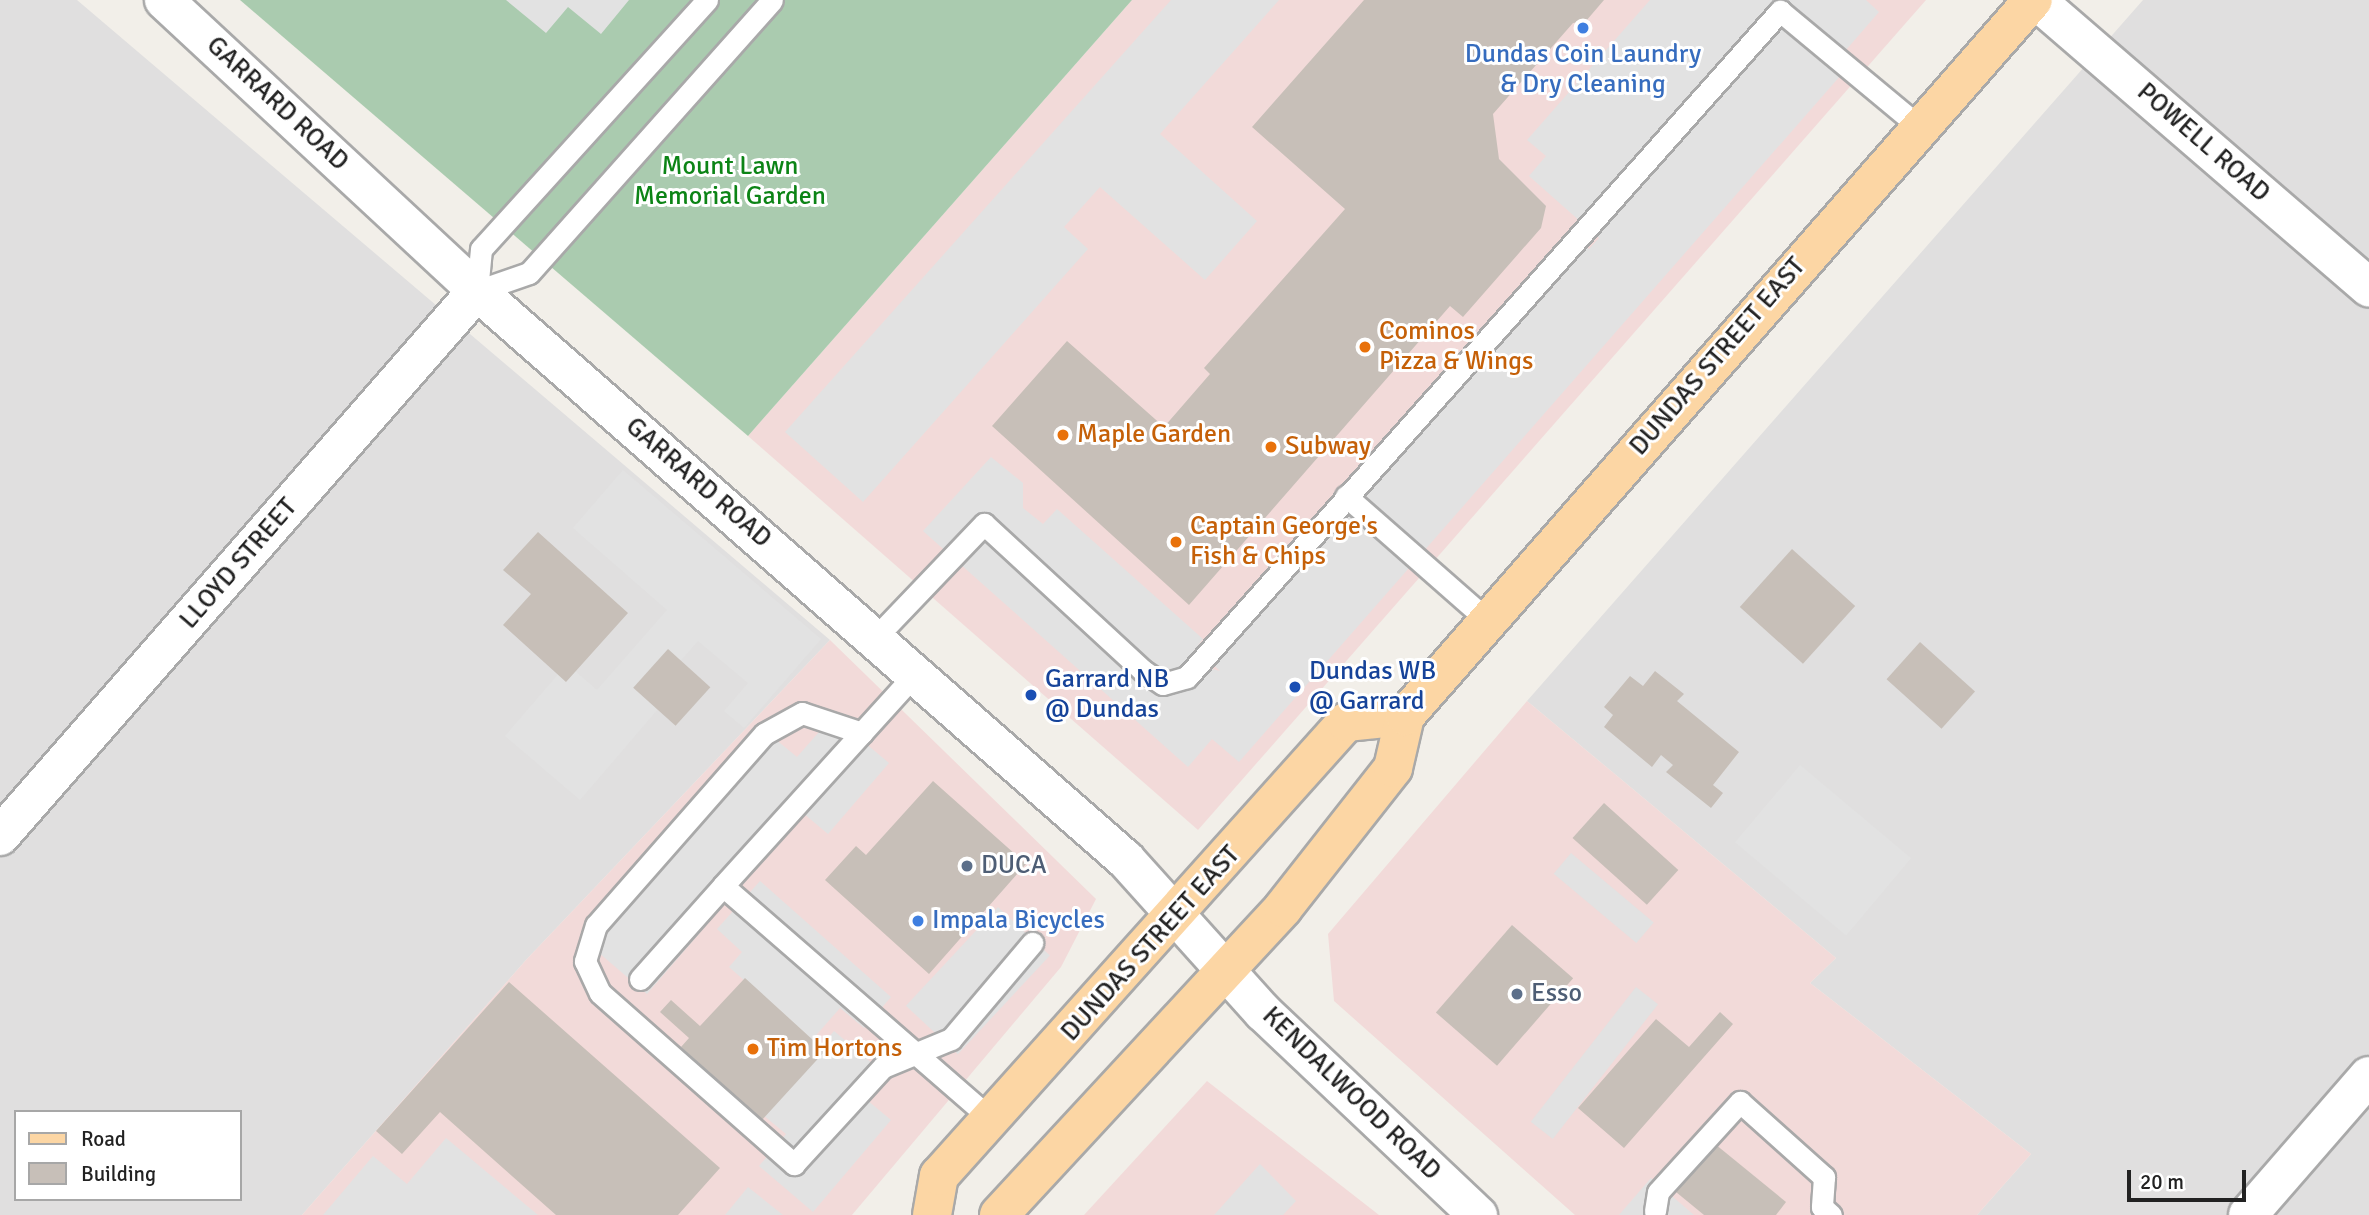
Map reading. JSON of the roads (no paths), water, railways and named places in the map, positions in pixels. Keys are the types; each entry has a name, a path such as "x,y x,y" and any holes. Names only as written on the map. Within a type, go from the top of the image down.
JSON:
{"main road":[{"name":"DUNDAS STREET EAST","path":"999,1215 1226,972 1393,768 1405,716 2035,0"},
{"name":"DUNDAS STREET EAST","path":"932,1215 939,1176 1177,915 1346,722 1405,716"}],"street":[{"name":"GARRARD ROAD","path":"164,0 477,291 1126,860 1226,972"},
{"name":"POWELL ROAD","path":"2035,0 2369,287"},
{"name":"LLOYD STREET","path":"0,836 477,291"},
{"name":"KENDALWOOD ROAD","path":"1226,972 1478,1215"},
{"path":"2248,1215 2369,1076"}],"lane":[{"path":"707,0 481,249 477,291 529,272 772,0"},
{"path":"875,638 984,524 1142,670 1163,684 1187,677 1780,10 1921,128"},
{"path":"1346,496 1487,620"},
{"path":"640,979 915,674"},
{"path":"862,733 802,713 778,722 586,942 589,978 600,993 794,1164 883,1067 918,1055 951,1039 1032,943"},
{"path":"723,886 991,1119"},
{"path":"1656,1214 1658,1192 1740,1102 1824,1177 1822,1207 1831,1215"}],"place":[{"name":"Dundas Coin Laundry & Dry Cleaning","path":"1583,28"},
{"name":"Cominos Pizza & Wings","path":"1365,347"},
{"name":"Maple Garden","path":"1063,435"},
{"name":"Subway","path":"1271,447"},
{"name":"Captain George's Fish & Chips","path":"1176,542"},
{"name":"Dundas WB @ Garrard","path":"1295,687"},
{"name":"Garrard NB @ Dundas","path":"1031,695"},
{"name":"DUCA","path":"967,866"},
{"name":"Impala Bicycles","path":"918,921"},
{"name":"Esso","path":"1517,994"},
{"name":"Tim Hortons","path":"753,1049"}],"park label":[{"name":"Mount Lawn Memorial Garden","path":"730,182"}]}
